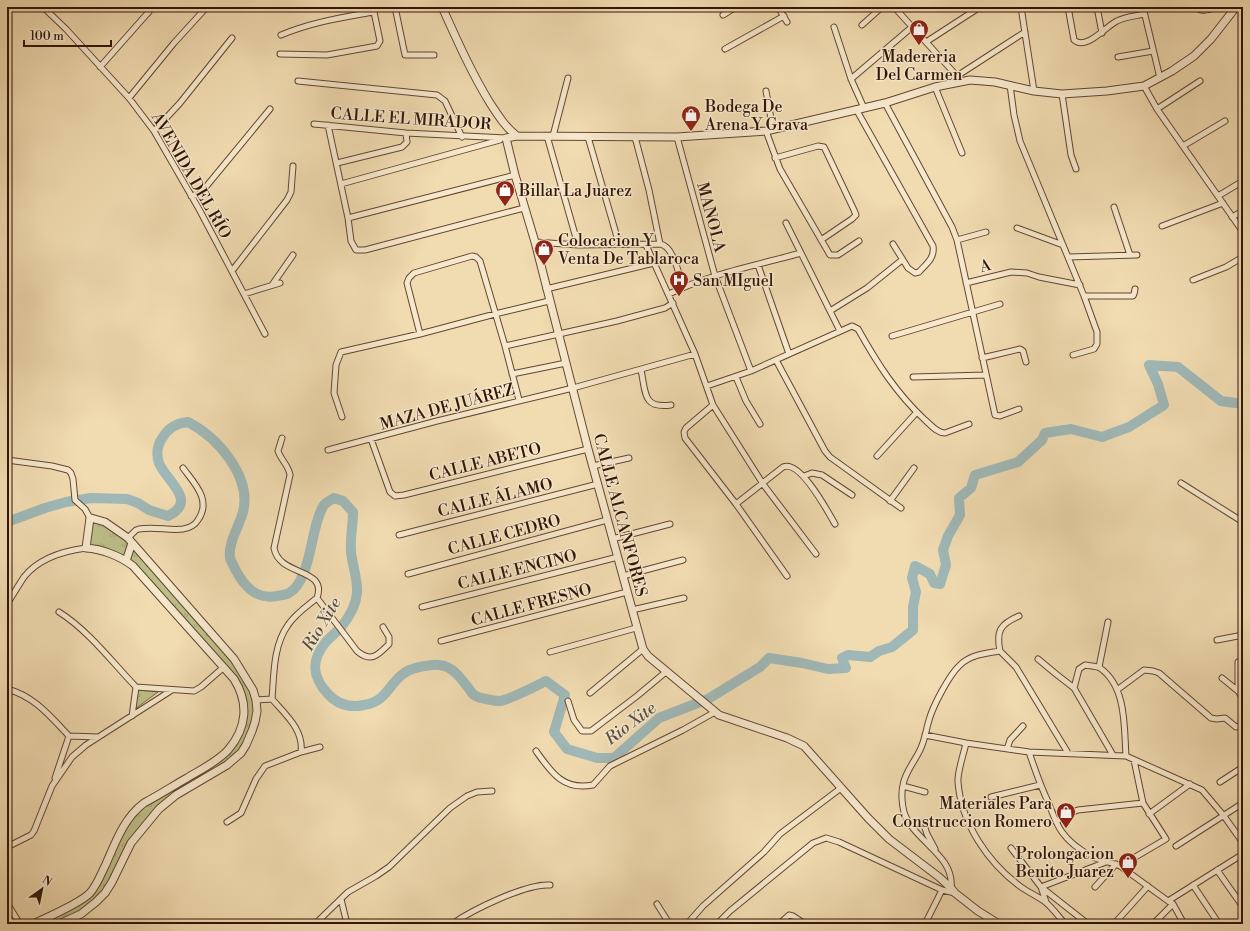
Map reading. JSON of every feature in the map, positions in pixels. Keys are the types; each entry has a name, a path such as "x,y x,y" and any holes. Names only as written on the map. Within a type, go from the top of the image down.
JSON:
{"street":[{"name":"AVENIDA DEL RÍO","path":"43,7 66,29 129,98 154,131 191,196 265,334"},
{"path":"395,7 405,55 434,55"},
{"path":"442,7 470,69 503,122 517,136"},
{"path":"723,15 736,7"},
{"path":"778,7 787,22"},
{"path":"862,24 882,7"},
{"path":"894,7 959,79 982,80 1034,91 1062,94 1106,91 1144,86 1160,78 1194,56 1224,25 1236,7"},
{"path":"926,42 980,7"},
{"path":"1021,7 1034,91"},
{"path":"1068,7 1074,40 1080,43 1090,40 1102,33 1117,21 1144,14"},
{"path":"1097,7 1102,33"},
{"path":"1143,7 1160,78"},
{"path":"1196,7 1199,10 1217,7"},
{"path":"100,67 146,15 149,8"},
{"path":"129,98 174,43 205,9"},
{"path":"280,54 327,54 377,46 380,41 373,9 315,23 281,35"},
{"path":"725,49 784,16"},
{"path":"834,27 864,108"},
{"path":"852,79 912,27"},
{"path":"341,184 517,136 677,137 769,131 885,103 959,79 1025,32"},
{"path":"154,131 180,103 232,38"},
{"path":"1118,57 1153,51"},
{"path":"568,78 550,136 578,245"},
{"path":"298,81 432,93 445,101 462,137"},
{"path":"1157,109 1200,81"},
{"path":"1010,85 1014,115 1020,141 1080,285 1097,332 1097,344 1094,349 1072,355"},
{"path":"1144,86 1157,109 1243,232"},
{"path":"935,87 962,153"},
{"path":"766,91 769,131 775,158 828,252 832,256 838,255 859,241"},
{"path":"1062,94 1071,155 1076,169"},
{"path":"885,103 952,227 957,240 994,412 997,416 1019,409"},
{"path":"191,196 200,194 270,109"},
{"path":"856,109 933,246 934,252 932,257 918,272 915,273 908,268 893,244"},
{"path":"1183,146 1225,121"},
{"name":"CALLE EL MIRADOR","path":"314,124 406,133 506,138"},
{"path":"328,125 348,218 351,241 356,250 365,250 524,208"},
{"path":"336,163 405,145 407,142 406,133"},
{"path":"588,137 619,244"},
{"path":"635,137 649,190 660,244"},
{"name":"MANOLA","path":"677,137 714,276 751,371"},
{"name":"CALLE ALCANFORES","path":"506,138 514,174 534,242 642,649"},
{"path":"775,158 818,146 822,146 826,151 856,215 821,240"},
{"path":"232,271 287,200 291,192 293,166"},
{"path":"348,218 514,174"},
{"path":"1218,196 1243,181"},
{"path":"1162,226 1223,203"},
{"path":"1114,207 1130,255"},
{"path":"1232,217 1243,211"},
{"path":"786,223 840,331"},
{"path":"1017,228 1063,245"},
{"path":"957,240 986,232"},
{"path":"534,242 578,245 665,245 671,252 683,287"},
{"path":"646,245 695,354 713,405 763,484 816,554"},
{"path":"669,294 683,287 714,276 801,253"},
{"path":"272,286 293,255"},
{"path":"1068,257 1137,255"},
{"path":"420,334 407,284 409,278 414,273 472,256 476,257 480,260 519,400"},
{"path":"1193,280 1226,267 1243,257"},
{"path":"830,311 867,288 902,260"},
{"path":"546,289 654,263"},
{"path":"758,265 789,354"},
{"name":"A","path":"966,283 1011,272 1027,273 1039,277 1080,285"},
{"path":"244,294 280,283"},
{"path":"1084,296 1133,296 1135,289"},
{"path":"342,416 334,393 336,365 341,352 420,334 549,301"},
{"path":"505,346 630,317 665,308 673,303"},
{"path":"892,336 1000,304"},
{"path":"707,386 751,371 852,326 858,329 882,370 899,393 934,428 942,433 945,433 969,424"},
{"path":"982,358 1020,349 1023,351 1026,362"},
{"name":"MAZA DE JUÁREZ","path":"328,450 437,420 573,388 695,354"},
{"path":"776,360 825,451 830,457 901,508"},
{"path":"512,374 566,363"},
{"path":"641,370 650,403 656,406 671,405"},
{"path":"913,377 986,375"},
{"path":"736,377 746,401 760,424"},
{"path":"713,405 686,428 684,432 685,438 736,504 787,576"},
{"path":"878,456 917,412"},
{"path":"282,438 278,451 290,471 290,480 274,548 275,554 283,563 312,578 319,584 317,598 293,618 284,632 277,651 272,700 294,725 301,741 301,752"},
{"name":"CALLE ABETO","path":"371,439 390,492 395,496 588,449"},
{"path":"593,466 629,458"},
{"path":"7,460 64,469 72,476 75,500 85,509 90,518 86,548"},
{"path":"736,504 786,465 797,470 804,476 835,524"},
{"path":"126,561 130,540 136,530 186,529 195,524 202,514 204,504 203,499 200,492 183,468"},
{"path":"890,501 914,468"},
{"path":"804,476 812,473 822,474 852,495"},
{"path":"1181,483 1242,519"},
{"name":"CALLE ÁLAMO","path":"399,535 598,484"},
{"path":"59,924 81,914 105,893 131,843 159,809 176,795 228,765 241,753 246,746 256,722 257,711 253,690 234,658 130,540 105,522 95,518 90,518"},
{"name":"CALLE CEDRO","path":"408,574 607,520"},
{"path":"612,539 670,524"},
{"path":"7,604 25,576 37,565 58,554 86,548 96,549 126,561 138,571 224,667 239,688 244,704 243,723 239,733 227,750 207,765 144,802 135,810 124,824 101,875 89,893 78,902 33,924"},
{"name":"CALLE ENCINO","path":"422,607 618,557"},
{"path":"623,576 683,560"},
{"name":"CALLE FRESNO","path":"441,641 627,592"},
{"path":"317,598 356,651 363,656 370,658 382,651 389,644 388,637 383,627"},
{"path":"632,610 684,598"},
{"path":"58,612 72,621 95,642 136,688 194,691 224,667"},
{"path":"1019,616 1007,621 1001,630 998,638 1000,651 1016,667 1068,753"},
{"path":"1099,667 1108,622"},
{"path":"550,652 636,628"},
{"path":"1217,640 1243,635"},
{"path":"590,692 642,649 648,656 712,710 724,717 801,744 889,840 953,890 989,922 999,924"},
{"path":"953,890 946,864 936,852 920,838 907,818 903,806 904,780 921,748 934,704 960,664 974,656 1000,651"},
{"path":"1038,659 1074,688 1113,755"},
{"path":"1238,662 1238,691"},
{"path":"1074,688 1079,669 1085,665 1099,667 1109,677 1117,690 1122,706 1126,756"},
{"path":"1117,690 1144,670 1153,671 1159,673 1211,718 1225,718 1236,727 1243,723"},
{"path":"568,701 574,720 579,729 584,732 591,731 667,671"},
{"path":"1222,678 1238,691 1243,699"},
{"path":"132,716 136,688"},
{"path":"7,689 16,691 34,701 47,712 69,736 99,737"},
{"path":"52,786 72,757 86,745 172,690"},
{"path":"256,700 272,700"},
{"path":"536,751 552,773 565,783 579,786 593,785 610,766 683,730 712,710"},
{"path":"1007,749 1010,740 1023,726"},
{"path":"925,735 966,743 1029,752 1126,756 1202,790 1207,794 1243,843"},
{"path":"7,847 31,835 34,831 52,786 69,736"},
{"path":"966,743 958,780 966,817 979,841 992,861 1021,886 1046,902 1065,924"},
{"path":"227,822 241,814 256,779 265,766 301,752 320,748"},
{"path":"1029,752 1040,785 1062,832 1075,845 1092,856 1118,865 1171,903 1184,924"},
{"path":"1096,887 1118,865 1166,839 1143,803 1134,760"},
{"path":"1220,782 1243,766"},
{"path":"1149,814 1190,784"},
{"path":"992,797 1040,785"},
{"path":"903,786 925,792"},
{"path":"687,924 703,906 730,880 751,864 780,834 841,788"},
{"path":"316,924 348,892 376,876 388,867 450,808 477,792 492,791"},
{"path":"1056,822 1078,810 1143,803"},
{"path":"1176,846 1243,803"},
{"path":"923,822 936,852"},
{"path":"717,924 723,922 730,911 813,843 826,838 839,842 942,890 953,890"},
{"path":"1011,848 1041,887 1088,924"},
{"path":"1153,924 1171,903 1193,885 1243,854"},
{"path":"1041,887 1090,870 1106,862"},
{"path":"1217,870 1243,907"},
{"path":"452,924 470,913 523,890 539,884 550,884"},
{"path":"1193,885 1220,924"},
{"path":"1114,924 1148,886"},
{"path":"1041,887 1046,902"},
{"path":"925,924 942,890"},
{"path":"341,900 346,924"},
{"path":"7,902 20,924"},
{"path":"657,904 670,924"},
{"path":"780,924 789,915 805,924"}],"green space":[{"path":"90,518 118,531 242,669 257,711 241,753 176,795 151,818 96,902 59,924 33,924 89,893 129,816 227,750 243,723 239,688 126,561 86,548"},
{"path":"138,690 158,692 135,709"}],"waterway":[{"name":"Rio Xite","path":"7,522 45,508 66,502 91,498 127,499 138,503 149,510 168,516 177,510 181,504 181,497 159,463 157,453 158,446 165,434 171,428 180,423 188,422 210,437 221,448 230,459 237,472 242,485 244,498 243,512 234,535 230,558 242,581 257,594 270,597 283,595 289,593 297,586 306,565 319,514 326,503 334,498 343,501 353,512 351,546 357,582 357,593 354,606 347,619 320,650 315,663 315,670 319,682 332,698 344,705 349,706 359,706 371,703 382,697 398,678 409,670 432,665 439,665 449,668 458,675 474,695 480,698 499,701 546,681 565,695 554,732 567,749 597,758 614,758 659,718 708,699 760,667 769,658 828,669 846,668 842,658 848,655 870,657 879,651 892,647 913,630 913,607 916,592 912,578 915,566 930,574 934,583 940,584 946,565 943,550 948,536 960,515 959,498 971,488 975,475 1018,462 1042,440 1045,433 1071,429 1102,437 1129,427 1164,405 1158,384 1149,365 1178,367 1221,401 1243,404"}],"place":[{"name":"Madereria Del Carmen","path":"919,46"},
{"name":"Bodega De Arena Y Grava","path":"691,132"},
{"name":"Billar La Juarez","path":"505,207"},
{"name":"Colocacion Y Venta De Tablaroca","path":"544,266"},
{"name":"San MIguel","path":"679,297"},
{"name":"Materiales Para Construccion Romero","path":"1066,829"},
{"name":"Prolongacion Benito Juarez","path":"1128,879"}]}
